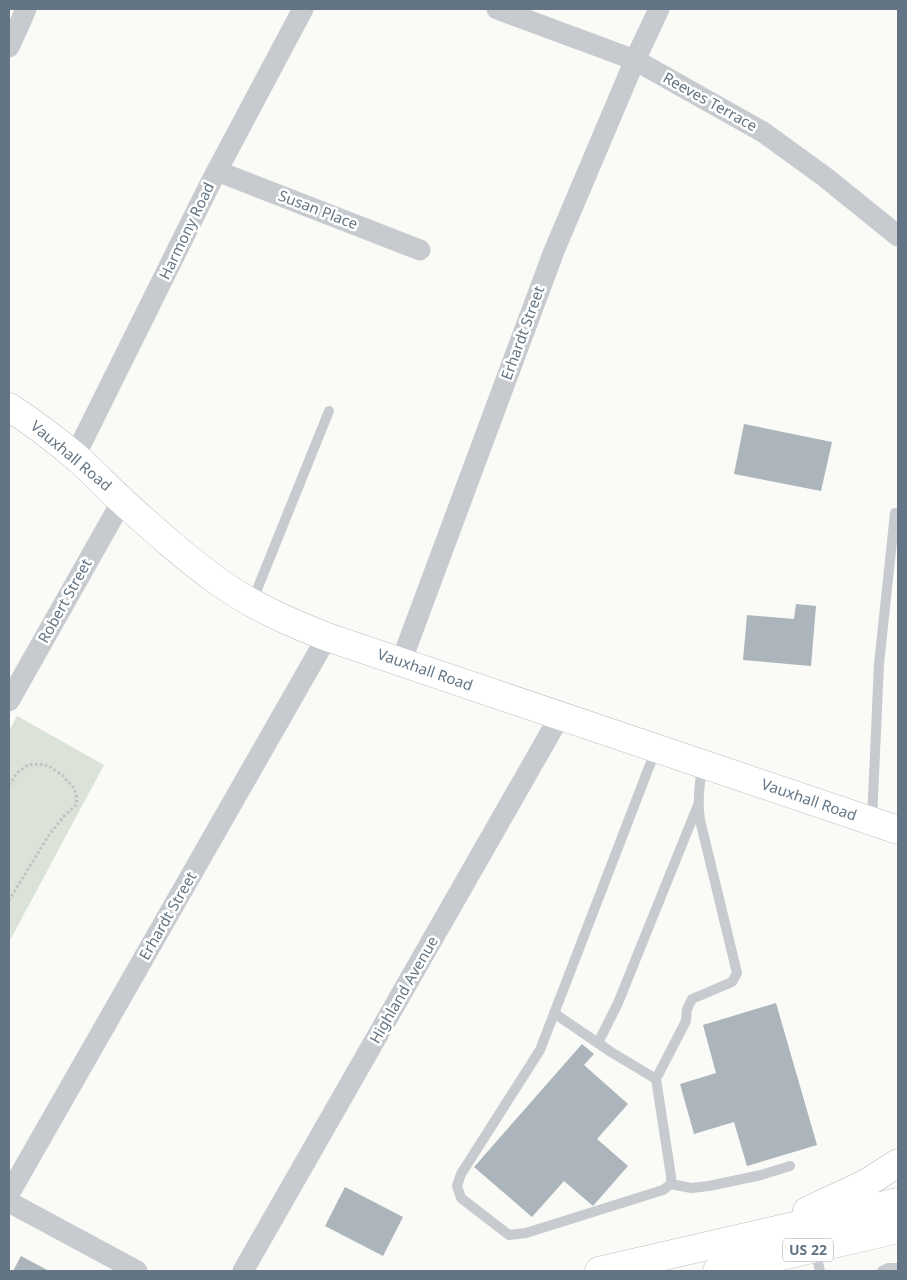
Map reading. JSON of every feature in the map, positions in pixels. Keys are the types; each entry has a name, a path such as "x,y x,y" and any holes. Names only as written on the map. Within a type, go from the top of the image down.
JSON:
{"main road":[{"name":"Vauxhall Road","path":"9,407 75,456 197,566 219,583 251,603 287,622 898,830"},
{"path":"752,1236 865,1184 898,1163"},
{"name":"US 22","path":"599,1271 898,1202"},
{"name":"US 22","path":"717,1271 818,1260 898,1230"}],"street":[{"path":"9,47 26,9"},
{"name":"Harmony Road","path":"75,456 217,171 303,9"},
{"name":"Reeves Terrace","path":"497,9 636,60 763,132 825,177 898,236"},
{"name":"Erhardt Street","path":"401,662 554,250 659,9"},
{"name":"Susan Place","path":"217,171 420,250"},
{"name":"Robert Street","path":"9,701 122,500"},
{"name":"Erhardt Street","path":"9,1194 327,637"},
{"name":"Highland Avenue","path":"246,1269 560,716"},
{"path":"9,1202 137,1271"}],"lane":[{"path":"251,603 329,411"},
{"path":"872,821 879,664 895,513"},
{"path":"657,748 540,1050 460,1174 457,1186 461,1198 510,1234 526,1233 663,1190 671,1184 691,1188 708,1186 760,1175 790,1166"},
{"path":"671,1184 656,1079 686,1021 687,1009 692,999 732,982 737,973 700,820 698,794 702,764"},
{"path":"598,1044 618,1004 698,805"},
{"path":"554,1013 598,1044 656,1079"},
{"path":"882,1271 888,1268 898,1268"}],"path":[{"path":"9,785 16,773 28,765 39,764 49,766 63,776 74,788 77,798 76,805 49,835 9,900"}],"shaded area":[{"path":"17,716 104,765 9,942 9,731"}],"building":[{"path":"744,424 832,442 821,491 734,474"},
{"path":"796,604 816,606 811,666 743,660 747,615 794,619"},
{"path":"776,1003 817,1145 747,1166 734,1122 694,1134 680,1084 716,1073 703,1025"},
{"path":"582,1044 594,1054 584,1065 628,1104 597,1139 628,1166 593,1206 564,1181 532,1217 474,1167"},
{"path":"345,1187 403,1217 383,1256 325,1226"},
{"path":"21,1256 49,1271 13,1271"}]}
